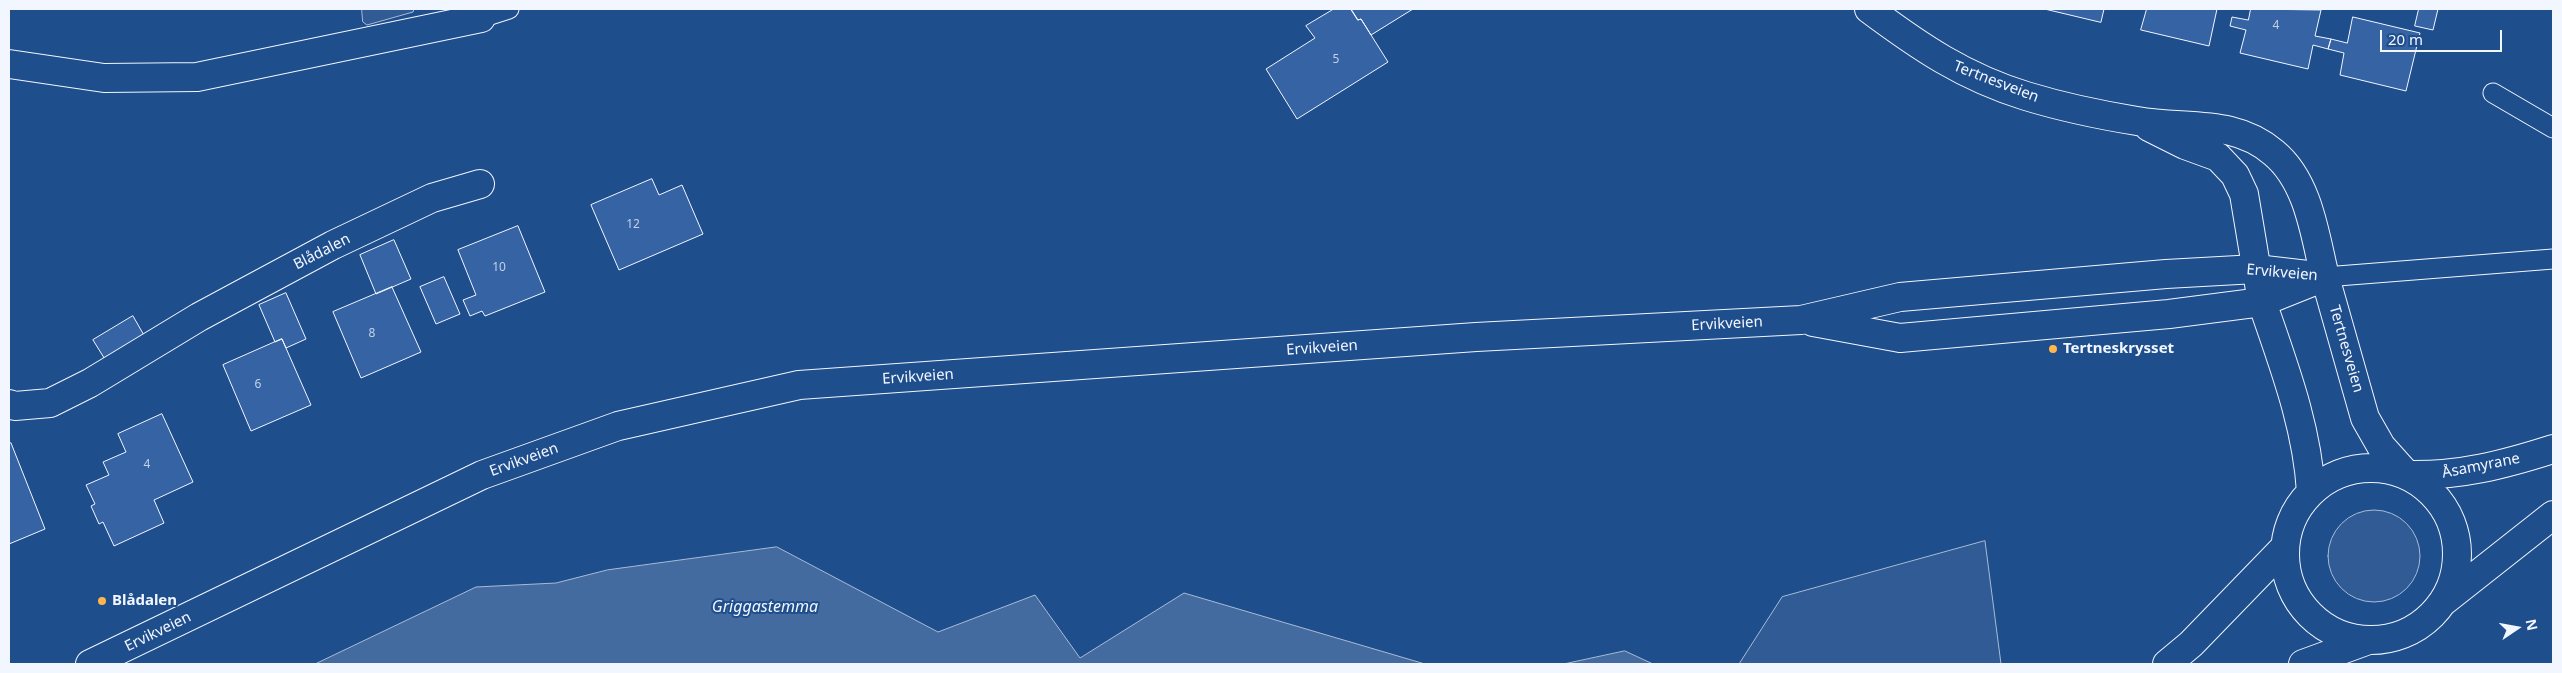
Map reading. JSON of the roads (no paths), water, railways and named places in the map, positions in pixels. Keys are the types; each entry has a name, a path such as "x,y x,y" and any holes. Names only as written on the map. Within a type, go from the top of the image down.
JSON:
{"main road":[{"name":"Tertnesveien","path":"1869,9 1947,64 2026,96 2138,122 2217,126 2248,138 2275,153 2297,181 2308,206 2325,277 2365,418 2381,446 2407,475"},
{"path":"9,64 104,78 196,77 474,13"},
{"name":"Tertnesveien","path":"2138,122 2185,145 2218,157 2235,175 2244,194 2262,302 2291,382 2309,462 2310,492"},
{"name":"Blådalen","path":"9,404 15,406 50,403 90,383 199,317 333,245 432,198 480,184"},
{"name":"Ervikveien","path":"90,664 482,474 618,426 799,385 1466,338 1801,320 1900,297 2166,274 2256,269 2325,277"},
{"name":"Ervikveien","path":"1801,320 1900,338 2169,314 2262,302 2325,277"},
{"name":"Åsamyrane","path":"2407,475 2464,473 2507,463 2553,449"},
{"path":"2366,641 2340,635 2316,621 2297,600 2287,574 2284,547 2289,526 2297,508 2310,492 2327,479 2346,471 2366,467 2394,470 2407,475 2428,488 2444,507 2454,530 2458,555 2454,580 2443,602"},
{"path":"2303,664 2366,641 2396,637 2423,624 2443,602 2553,514"},
{"path":"2167,664 2191,644 2284,547"}],"lane":[{"path":"474,13 508,9"},
{"path":"2493,93 2553,128"},
{"path":"2325,277 2553,259"}],"water":[{"name":"Griggastemma","path":"777,547 938,632 1035,595 1080,658 1184,593 1425,664 315,664 476,587 556,583 607,570"},
{"path":"1625,651 1653,664 1564,664"}],"place":[{"name":"Tertneskrysset","path":"2053,349"},
{"name":"Blådalen","path":"102,601"}]}
